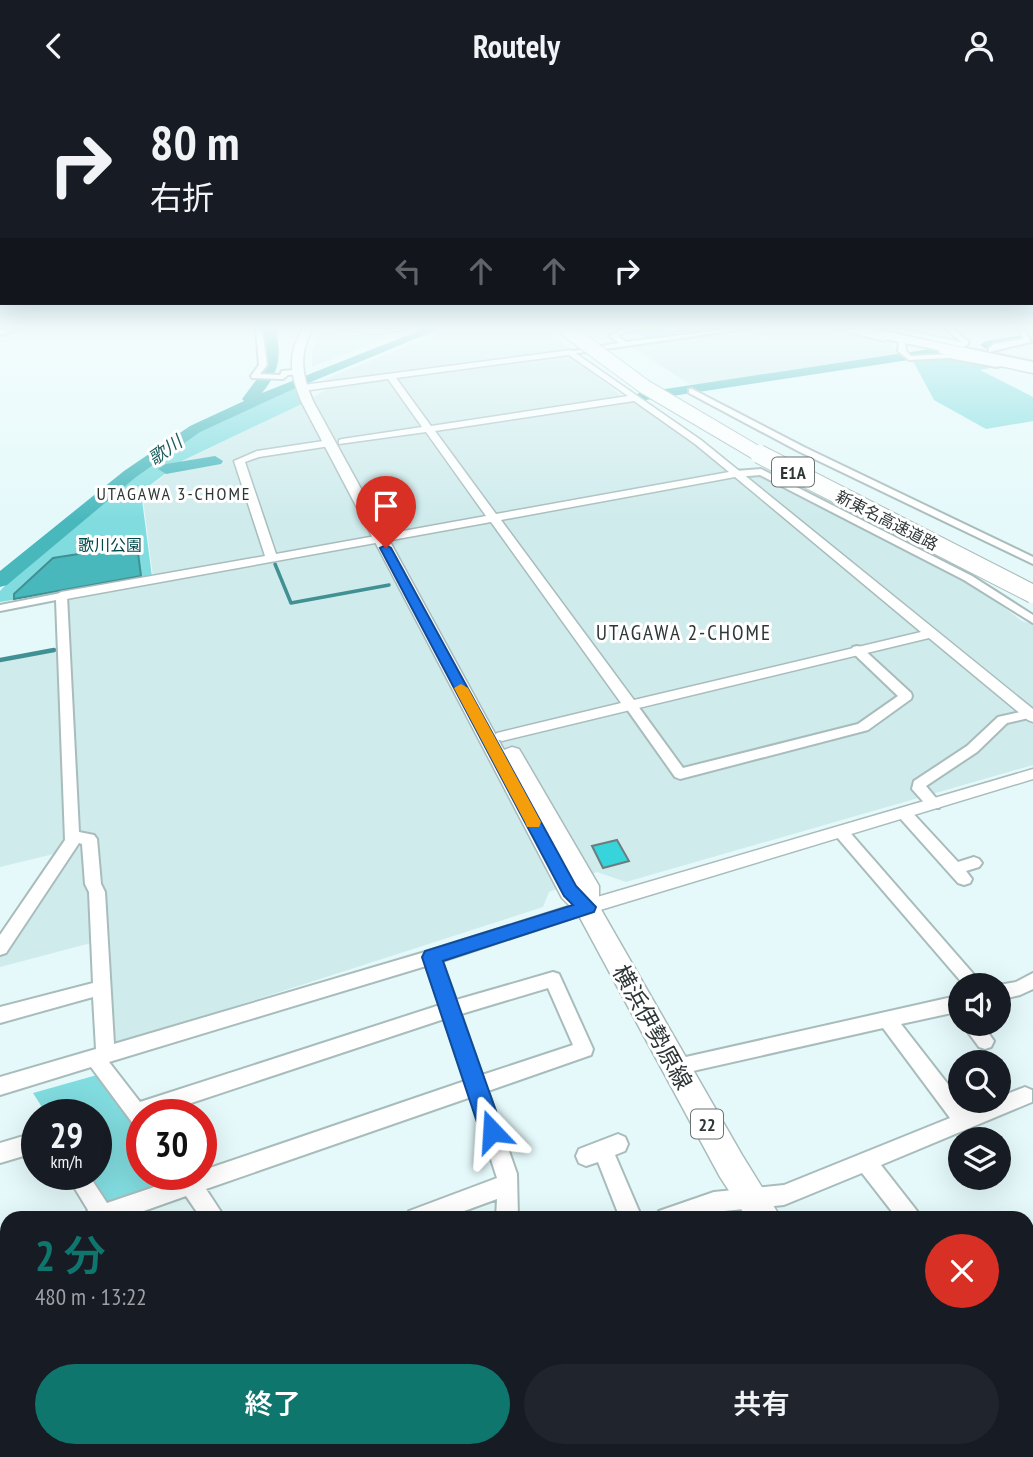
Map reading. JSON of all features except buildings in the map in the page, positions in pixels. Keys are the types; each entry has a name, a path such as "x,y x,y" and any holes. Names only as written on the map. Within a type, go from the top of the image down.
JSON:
{"highway":[{"name":"新東名高速道路","path":"656,393 707,425 830,492 1033,594"},
{"name":"新東名高速道路","path":"668,393 706,417 849,493 1033,585"}],"main road":[{"name":"横浜伊勢原線","path":"310,393 570,891 587,907 675,1067 759,1208"},
{"name":"横浜伊勢原線","path":"387,537 587,886 587,907"}],"street":[{"path":"403,393 681,774 863,727 906,696 857,650"},
{"path":"628,393 698,442 1031,716"},
{"path":"695,393 801,449 1033,561"},
{"path":"272,558 239,461 257,454 636,398"},
{"path":"0,608 736,474 761,472 968,578 1033,620"},
{"path":"0,948 73,840 61,596"},
{"path":"502,736 929,634"},
{"path":"934,804 919,789 919,784 972,749 1003,720 1031,716"},
{"path":"0,1086 1033,774"},
{"path":"904,813 960,874 974,863"},
{"path":"841,832 964,973"},
{"path":"72,837 89,839 93,884 97,892 101,988 100,1056 128,1099"},
{"path":"432,957 448,1010 507,1174 507,1211"},
{"path":"186,1099 448,1010 553,979 583,1049 476,1088 217,1169"},
{"path":"1011,989 1032,982"},
{"path":"0,1015 101,988"},
{"path":"675,1067 887,1019 948,1008"},
{"path":"887,1019 964,1121"},
{"path":"981,1036 985,1041"},
{"path":"687,1211 714,1202 759,1208 865,1161 1025,1097"},
{"path":"0,1153 21,1147"},
{"path":"602,1150 628,1211"},
{"path":"865,1161 904,1211"},
{"path":"435,1211 507,1185"},
{"path":"85,1190 98,1211"},
{"path":"114,1211 161,1190"},
{"path":"194,1190 209,1211"}],"shaded area":[{"path":"321,393 618,393 676,428 723,467 754,469 952,572 958,572 1022,621 1033,624 1033,765 626,882 597,872 549,892 543,907 112,1046 110,938 0,967 0,954 66,851 0,867 0,661 69,648 67,597 153,577 142,492 183,461"},
{"path":"137,545 141,576 14,599 14,594 53,558"}],"green space":[{"name":"歌川公園","path":"278,393 297,393 304,403 182,461 141,492 152,577 0,602 0,591 10,580 100,501 170,447 231,413"},
{"path":"930,393 1025,393 1033,397 1033,421 986,429 934,400"},
{"path":"97,1075 126,1113 126,1190 152,1190 107,1206 96,1190 112,1190 112,1099 37,1099 33,1093"}],"waterway":[{"path":"249,399 255,393"},
{"name":"歌川","path":"0,581 130,474 195,429 274,393"},
{"path":"639,397 667,393"},
{"path":"166,469 215,461"},
{"path":"275,564 291,603 389,585"},
{"path":"0,660 54,650"}],"slow traffic":[{"path":"461,688 533,822"}],"district":[{"name":"UTAGAWA 3-CHOME","path":"174,493"},
{"name":"UTAGAWA 2-CHOME","path":"684,632"}],"route":[{"path":"386,548 570,891 587,907 432,957 448,1010 492,1131"}]}
